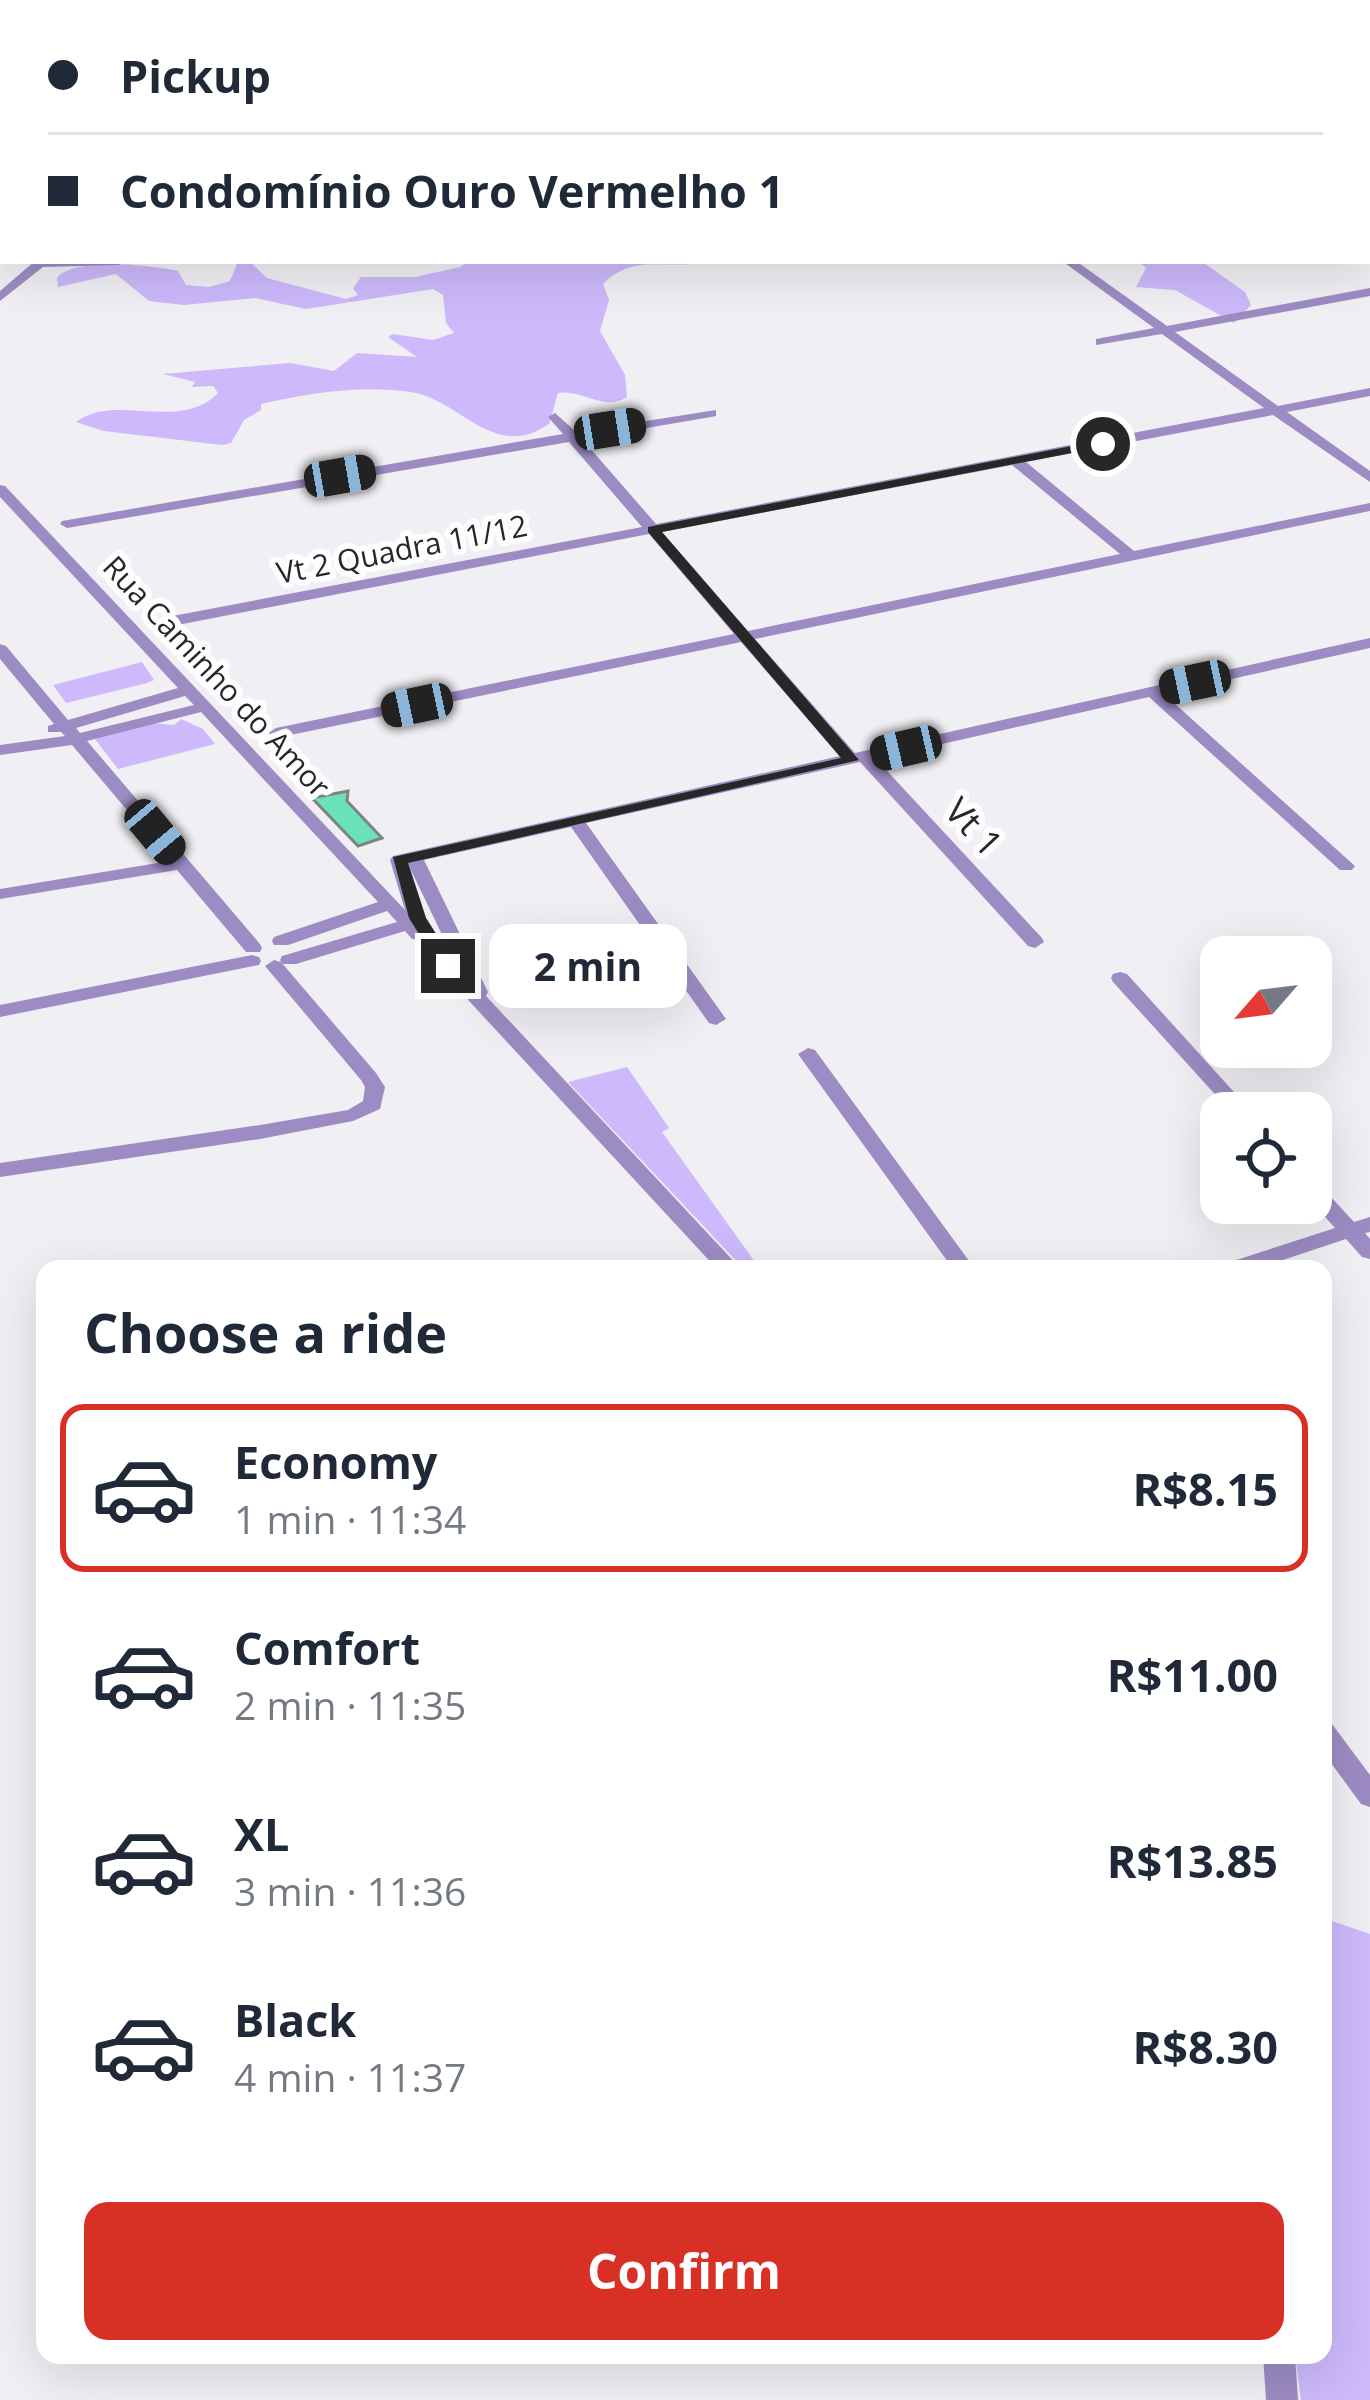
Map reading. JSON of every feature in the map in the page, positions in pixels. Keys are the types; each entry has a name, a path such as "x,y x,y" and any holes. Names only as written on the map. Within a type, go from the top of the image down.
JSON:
{"street":[{"path":"0,297 37,264"},
{"path":"1072,264 1370,478"},
{"path":"1101,342 1370,292"},
{"name":"Vt 2 Quadra 11/12","path":"162,623 1370,392"},
{"path":"68,524 711,413"},
{"name":"Vt 1","path":"555,417 745,638 1035,942"},
{"path":"1016,461 1132,557"},
{"name":"Rua Caminho do Amor","path":"0,489 448,966"},
{"path":"276,734 1370,507"},
{"path":"407,859 1370,643"},
{"path":"0,650 253,955 282,963 409,924"},
{"path":"0,738 72,732 191,688"},
{"path":"1151,691 1346,866"},
{"path":"149,700 164,716"},
{"path":"0,750 207,706"},
{"path":"577,823 716,1019"},
{"path":"441,852 443,890 454,936"},
{"path":"407,859 454,936 486,1009"},
{"path":"407,859 418,918 448,966 722,1260"},
{"path":"0,894 182,864"},
{"path":"0,1011 253,955 281,940 391,904"},
{"path":"281,940 294,948 282,963"},
{"path":"0,1170 260,1132 352,1115 373,1104 375,1087 369,1077 282,963"},
{"path":"1120,978 1224,1092"},
{"path":"808,1054 957,1260"},
{"path":"1332,1205 1360,1227 1370,1252"},
{"path":"1259,1260 1360,1227"},
{"path":"1332,1744 1370,1796"},
{"path":"1280,2364 1282,2400"}],"shaded area":[{"path":"114,264 178,271 186,285 209,287 230,281 237,264 252,264 267,278 346,299 358,295 353,288 361,277 415,277 465,264 695,264 641,265 603,284 609,300 600,331 625,375 627,397 610,402 558,393 549,424 529,434 494,433 429,397 373,389 261,404 261,410 244,420 231,443 222,445 104,431 76,422 110,410 185,410 218,393 213,386 192,387 195,382 163,374 290,363 334,371 357,353 417,357 388,337 393,334 433,340 454,333 446,323 443,295 433,289 306,309 255,298 184,305 149,301 116,274 58,287 57,278 79,267"},
{"path":"1141,264 1205,264 1245,292 1251,305 1234,323 1175,290 1136,287 1146,268"},
{"path":"142,662 154,680 66,703 53,685"},
{"path":"181,719 203,729 215,744 118,769 95,739 150,723 174,725"},
{"path":"627,1067 669,1128 662,1132 754,1260 736,1260 568,1082"},
{"path":"1332,1921 1370,1934 1370,2400 1301,2400 1296,2364 1332,2364"}],"building":[{"path":"348,791 347,801 382,838 358,846 312,798"}],"route":[{"path":"448,966 418,918 399,860 852,760 652,530 1103,444"}]}
